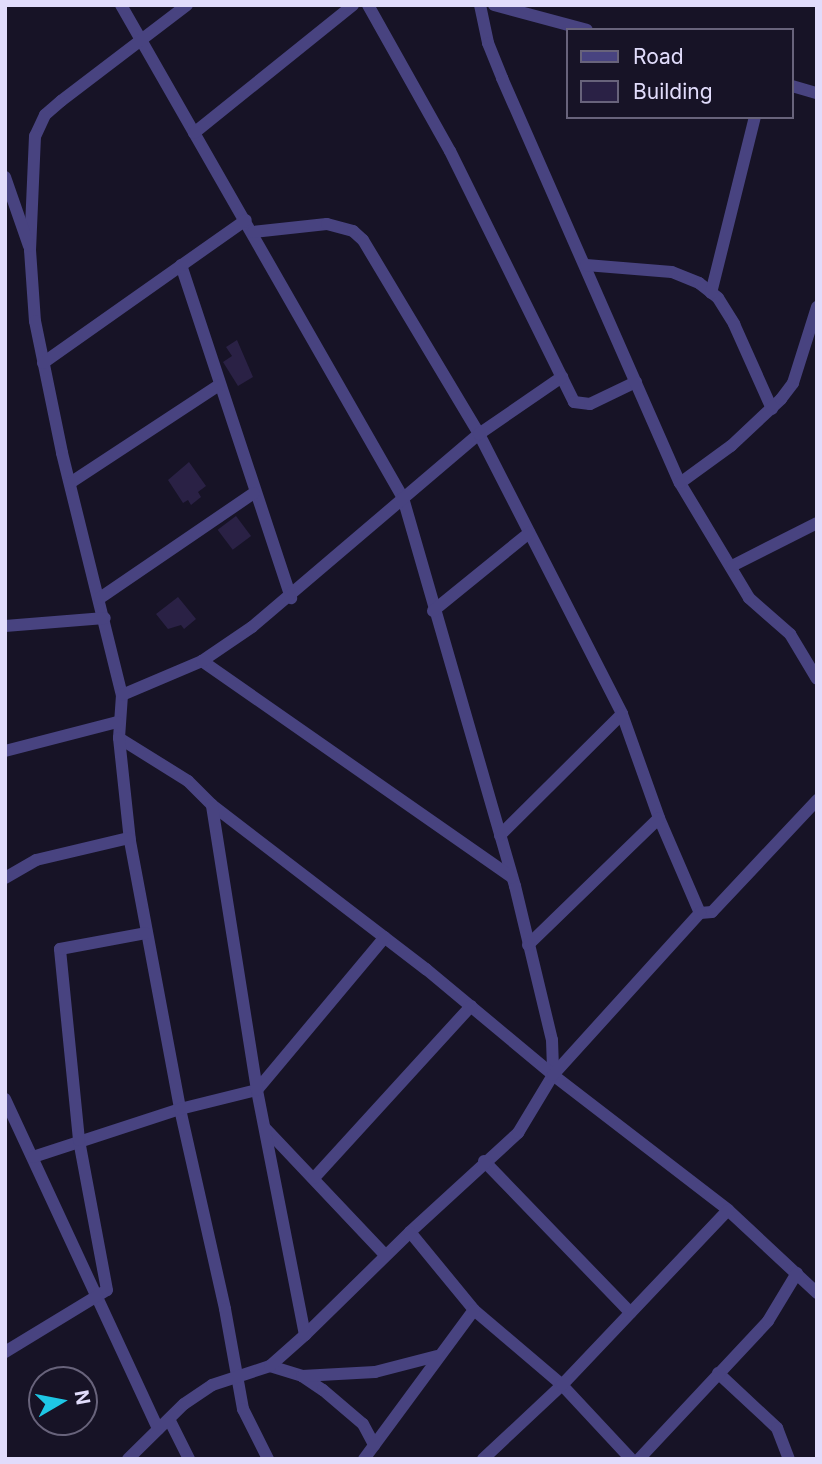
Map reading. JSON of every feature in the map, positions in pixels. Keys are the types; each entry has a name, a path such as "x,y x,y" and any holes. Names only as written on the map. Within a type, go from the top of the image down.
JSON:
{"street":[{"path":"121,5 140,43 253,232 403,498 433,611 512,877 552,1040 553,1075"},
{"path":"187,5 61,101 38,126 30,250 43,363 122,695 117,722 129,838 180,1109 243,1409 268,1459"},
{"path":"194,133 352,5"},
{"path":"369,5 408,69 574,402 584,406 636,382"},
{"path":"480,5 488,43 680,483 749,598 790,635 817,679"},
{"path":"494,5 580,28"},
{"path":"794,87 817,93"},
{"path":"711,293 754,119"},
{"path":"5,177 30,250"},
{"path":"43,363 246,220"},
{"path":"253,232 327,224 353,231 479,434 622,714 659,818 700,913"},
{"path":"181,265 254,493 291,598"},
{"path":"586,265 671,272 711,293 734,324 772,409"},
{"path":"680,483 772,409 793,383 817,306"},
{"path":"122,695 202,661 291,598 479,434 562,377"},
{"path":"70,483 219,384"},
{"path":"100,597 254,493"},
{"path":"732,566 817,523"},
{"path":"433,611 529,533"},
{"path":"5,626 105,618"},
{"path":"202,661 512,877"},
{"path":"500,835 622,714"},
{"path":"5,751 117,722"},
{"path":"119,738 167,765 212,805 385,937 553,1075 728,1210 817,1293"},
{"path":"128,1459 169,1419 212,1385 271,1366 384,1254 518,1133 553,1075 700,913 712,912 817,800"},
{"path":"212,805 257,1090 304,1335"},
{"path":"528,945 659,818"},
{"path":"5,878 36,860 129,838"},
{"path":"5,1352 107,1290 79,1140 60,949 146,933"},
{"path":"33,1157 180,1109 257,1090 385,937"},
{"path":"314,1178 471,1006"},
{"path":"5,1099 158,1429"},
{"path":"265,1128 384,1254"},
{"path":"484,1161 631,1313"},
{"path":"483,1459 562,1385 728,1210"},
{"path":"410,1232 474,1310 562,1385 631,1459"},
{"path":"639,1459 768,1321 797,1273"},
{"path":"364,1459 437,1356 474,1310"},
{"path":"302,1376 375,1372 437,1356"},
{"path":"271,1366 302,1376 363,1424 374,1445"},
{"path":"718,1373 777,1428 789,1459"},
{"path":"169,1419 188,1459"}],"building":[{"path":"237,340 253,377 238,386 223,362 232,356 226,347"},
{"path":"189,462 206,486 198,492 201,497 191,505 188,500 183,503 168,480"},
{"path":"236,516 251,536 233,550 218,530"},
{"path":"178,597 196,619 184,629 181,625 168,629 156,614"}]}
